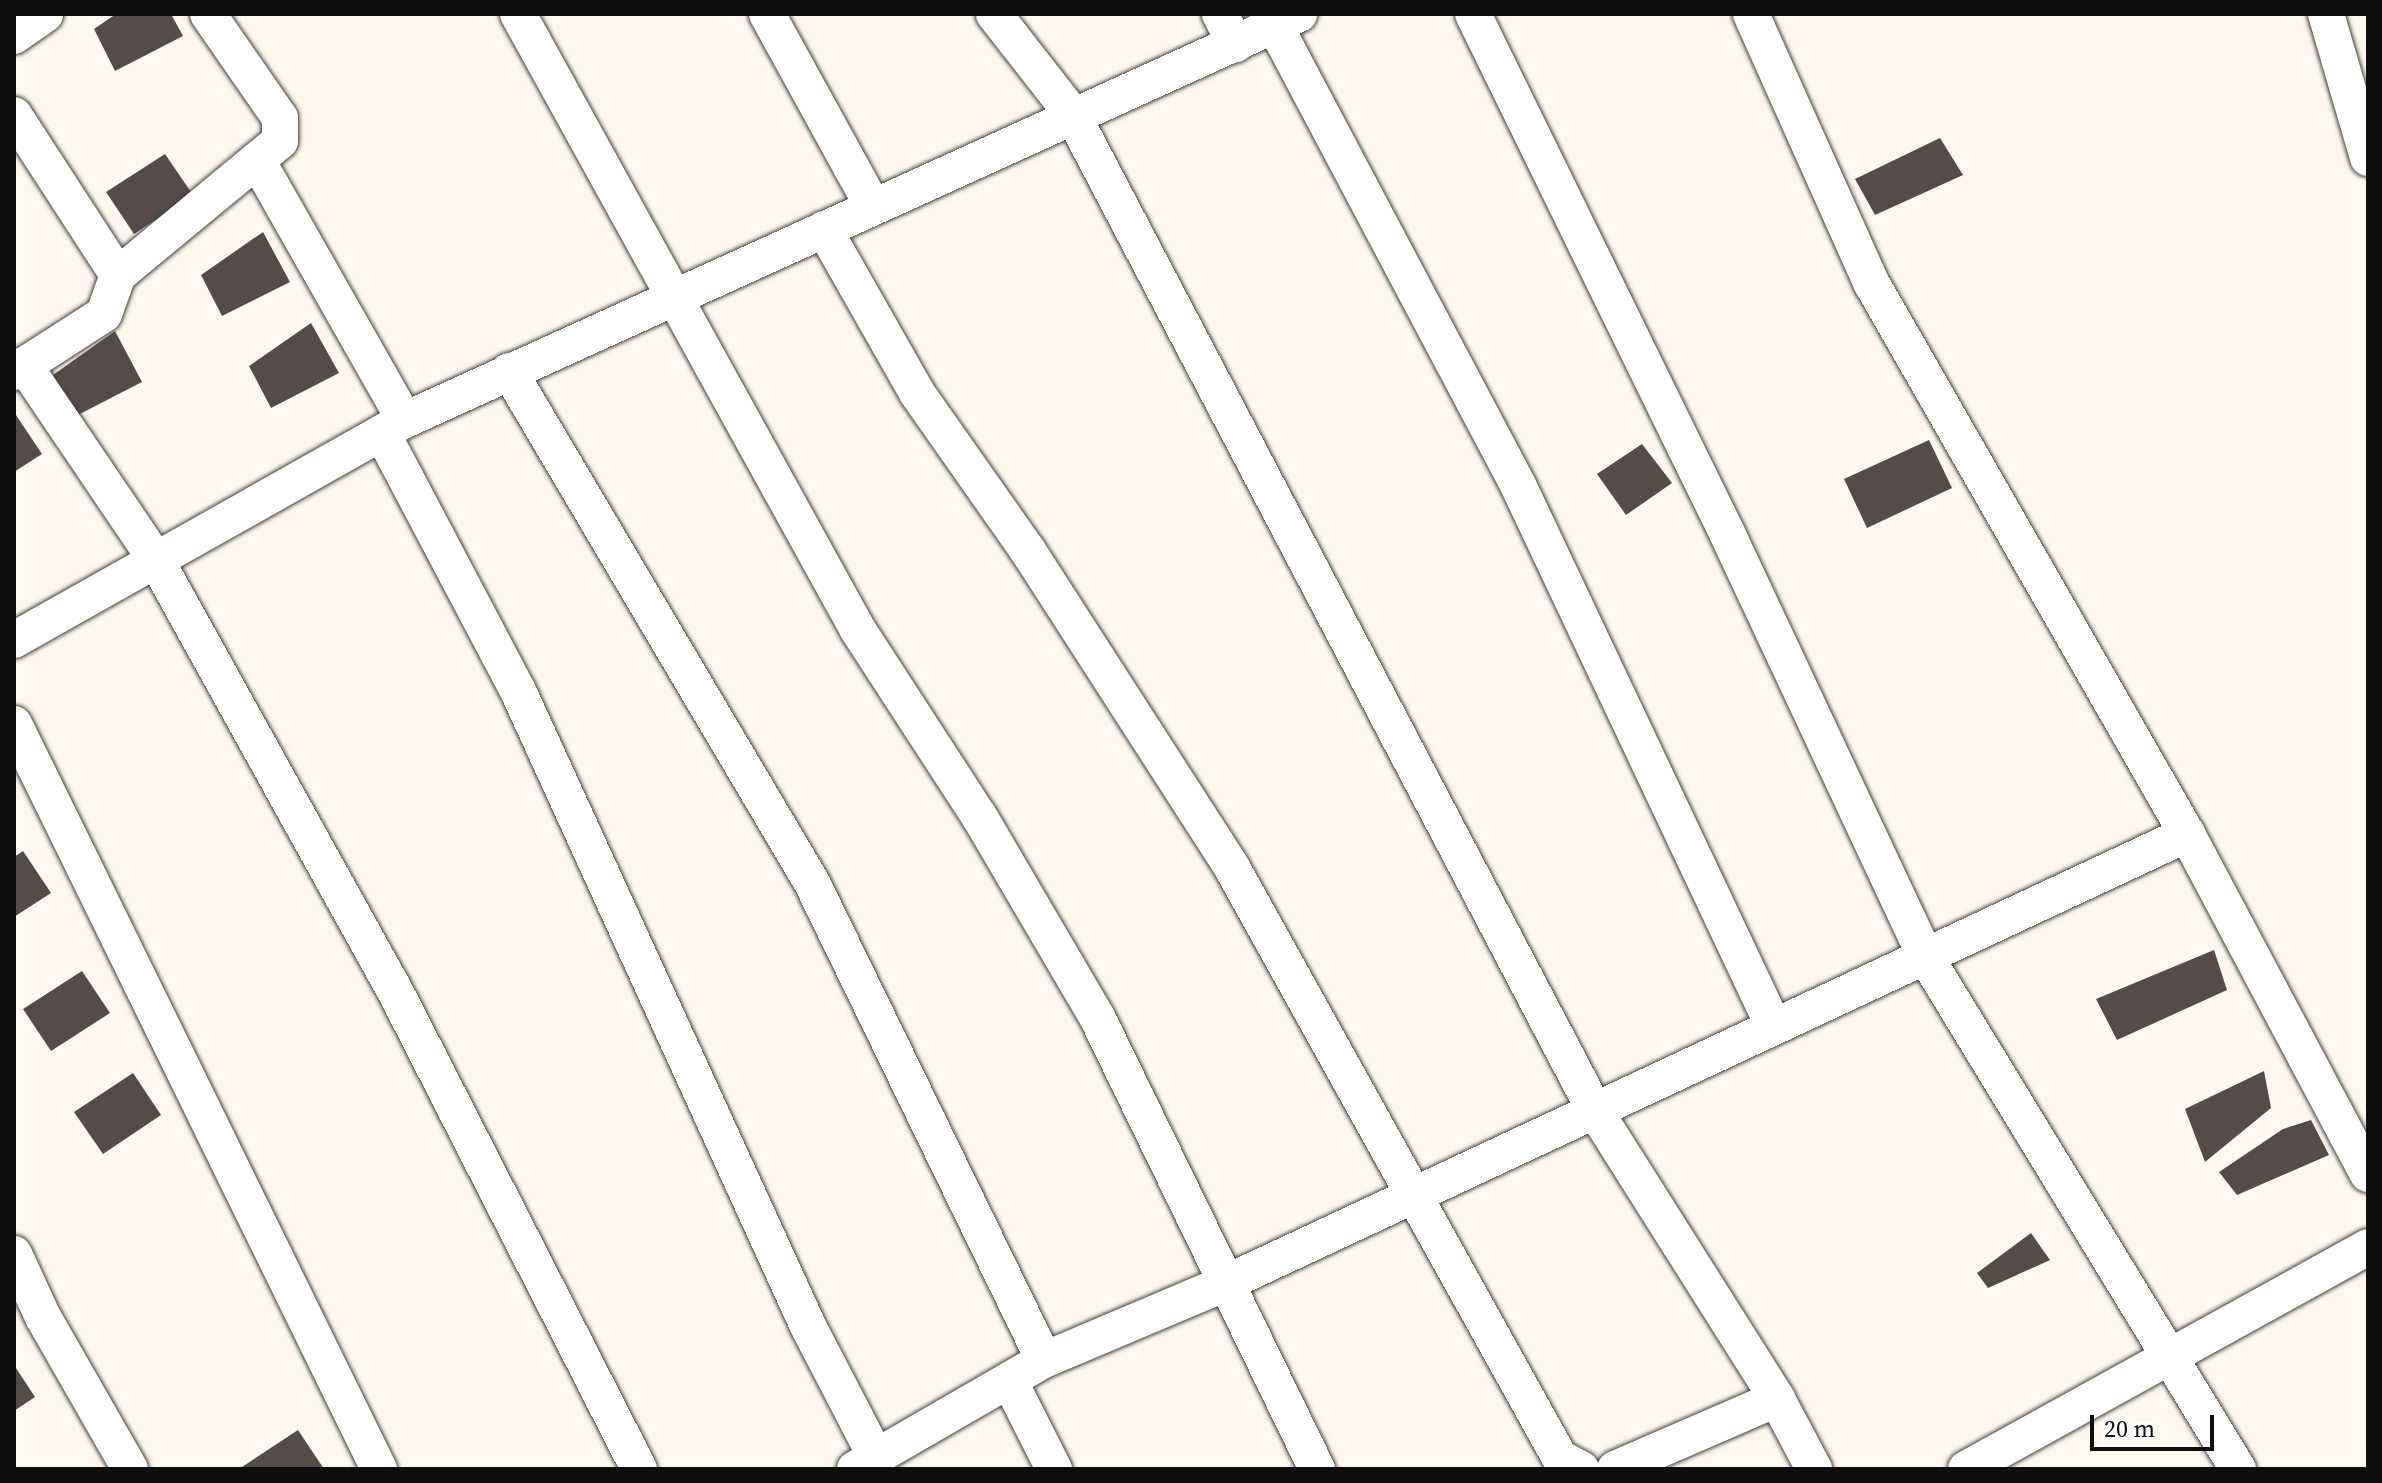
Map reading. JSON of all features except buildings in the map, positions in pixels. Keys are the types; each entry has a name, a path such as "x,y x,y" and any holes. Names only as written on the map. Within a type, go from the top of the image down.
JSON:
{"street":[{"path":"14,36 45,14"},
{"path":"208,14 280,118 280,141 118,275 104,314 19,369 156,560 392,985 639,1469"},
{"path":"518,14 678,297 858,630 979,816 1097,1017 1317,1469"},
{"path":"767,14 873,207"},
{"path":"994,14 1072,114 1594,1109 1777,1399 1814,1469"},
{"path":"1473,14 1727,533 1924,954 2238,1469"},
{"path":"1751,14 1872,284 2187,834 2368,1174"},
{"path":"2326,14 2368,158"},
{"path":"14,640 394,427 509,371 678,297 1072,114 1227,29 1287,20 1518,485 1773,1025"},
{"path":"14,115 118,275"},
{"path":"257,160 394,427 519,693 808,1326 866,1464 1044,1360 1226,1283 1924,954 2187,834"},
{"path":"824,229 917,393 1028,551 1231,866 1417,1193 1560,1458 1581,1469"},
{"path":"509,371 812,883 1044,1360"},
{"path":"14,724 379,1469"},
{"path":"1986,1465 2166,1355 2368,1247"},
{"path":"14,1254 43,1317 130,1469"},
{"path":"1009,1380 1054,1469"},
{"path":"1615,1469 1777,1399"}]}
